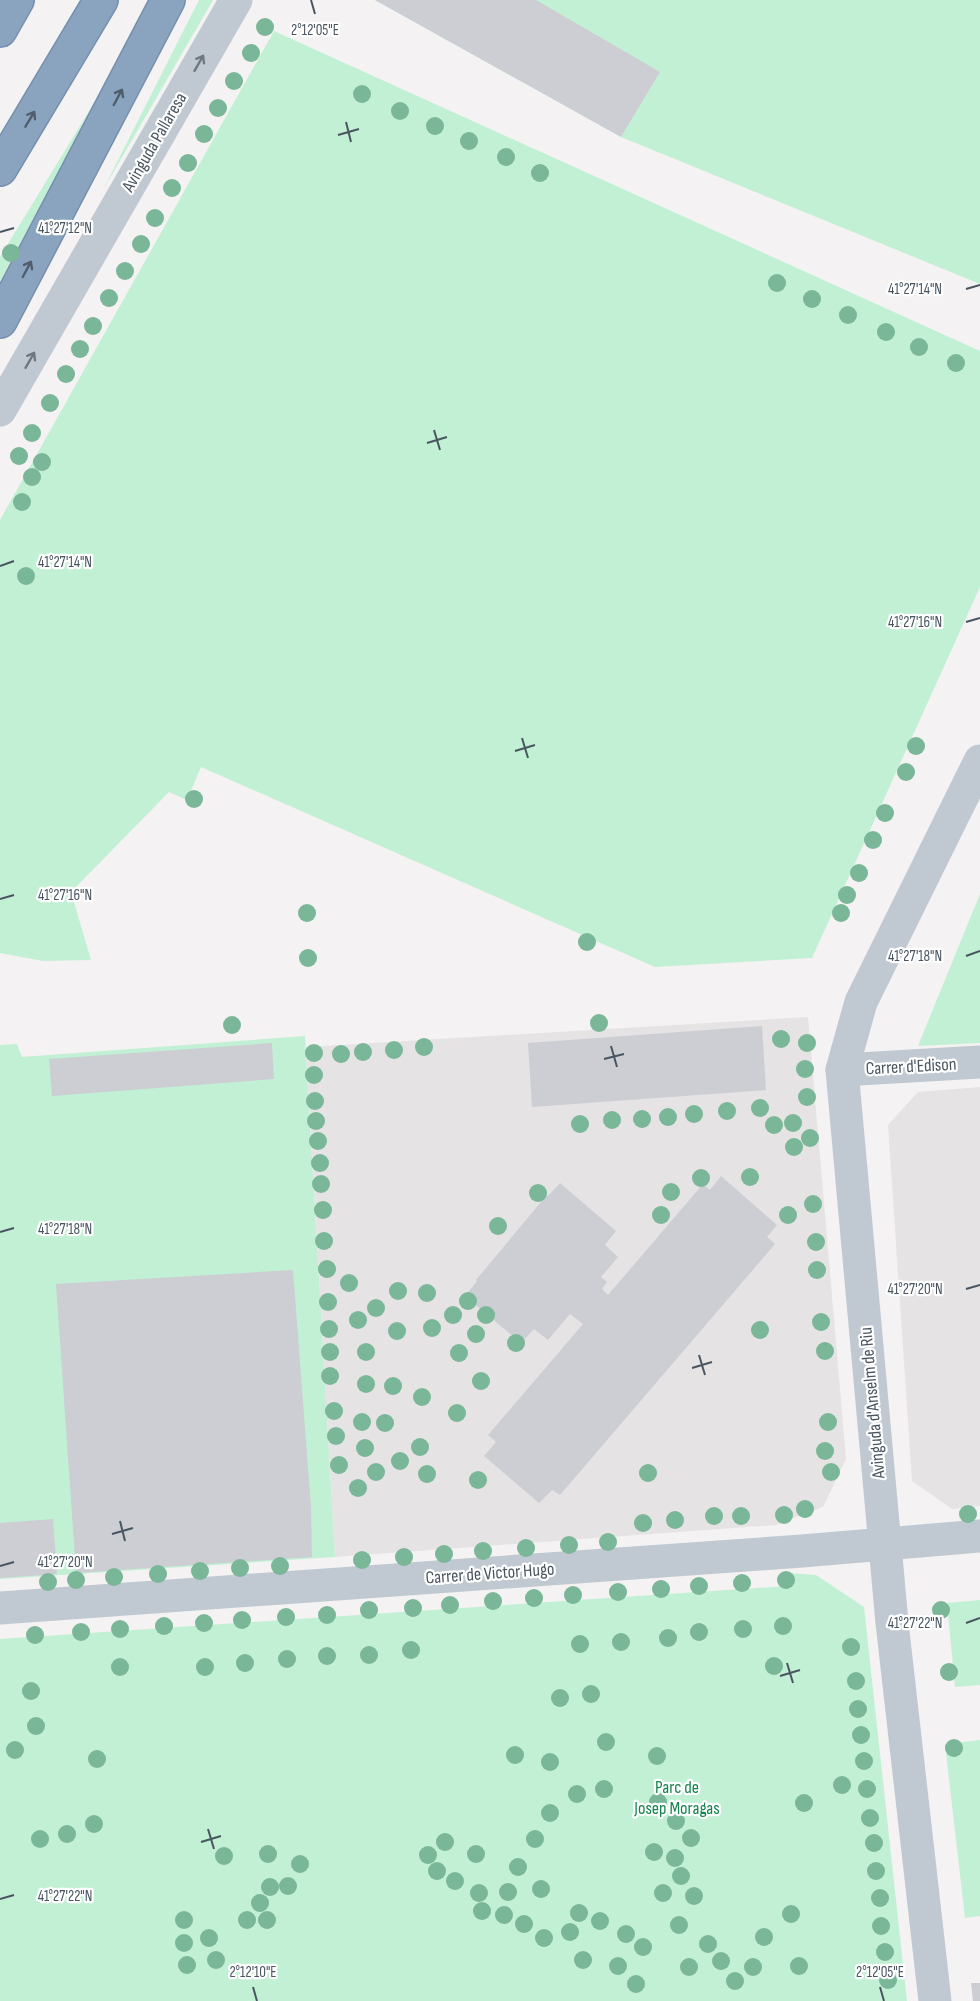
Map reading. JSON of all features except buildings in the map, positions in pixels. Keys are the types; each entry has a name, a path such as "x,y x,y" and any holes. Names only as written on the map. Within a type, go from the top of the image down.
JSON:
{"highway":[{"path":"0,30 17,0"},
{"path":"0,169 102,0"},
{"path":"0,321 168,0"}],"street":[{"name":"Avinguda Pallaresa","path":"0,410 236,0"},
{"name":"Avinguda d'Anselm de Riu","path":"935,2001 892,1623 842,1070 861,1002 980,761"},
{"name":"Carrer d'Edison","path":"842,1070 980,1062"},
{"name":"Carrer de Victor Hugo","path":"0,1608 980,1536"}],"shaded area":[{"path":"808,1017 846,1459 823,1507 776,1525 335,1557 306,1047"},
{"path":"980,1087 980,1506 952,1509 912,1481 888,1125 918,1092"}],"green space":[{"path":"199,0 213,0 103,190"},
{"path":"375,0 980,0 980,284 621,137"},
{"path":"274,31 980,351 980,587 812,958 655,967 201,767 187,800 169,792 71,892 91,960 43,961 0,953 0,520"},
{"path":"105,85 0,281 0,257"},
{"path":"980,894 980,1043 918,1046"},
{"path":"305,1036 335,1557 0,1579 0,1045 17,1044 22,1057"},
{"name":"Parc de Josep Moragas","path":"786,1573 816,1575 864,1607 907,2001 0,2001 0,1639 788,1586"},
{"path":"980,1600 980,1685 955,1687 947,1603"},
{"path":"980,1740 980,1916 965,1918 945,1744"}]}
